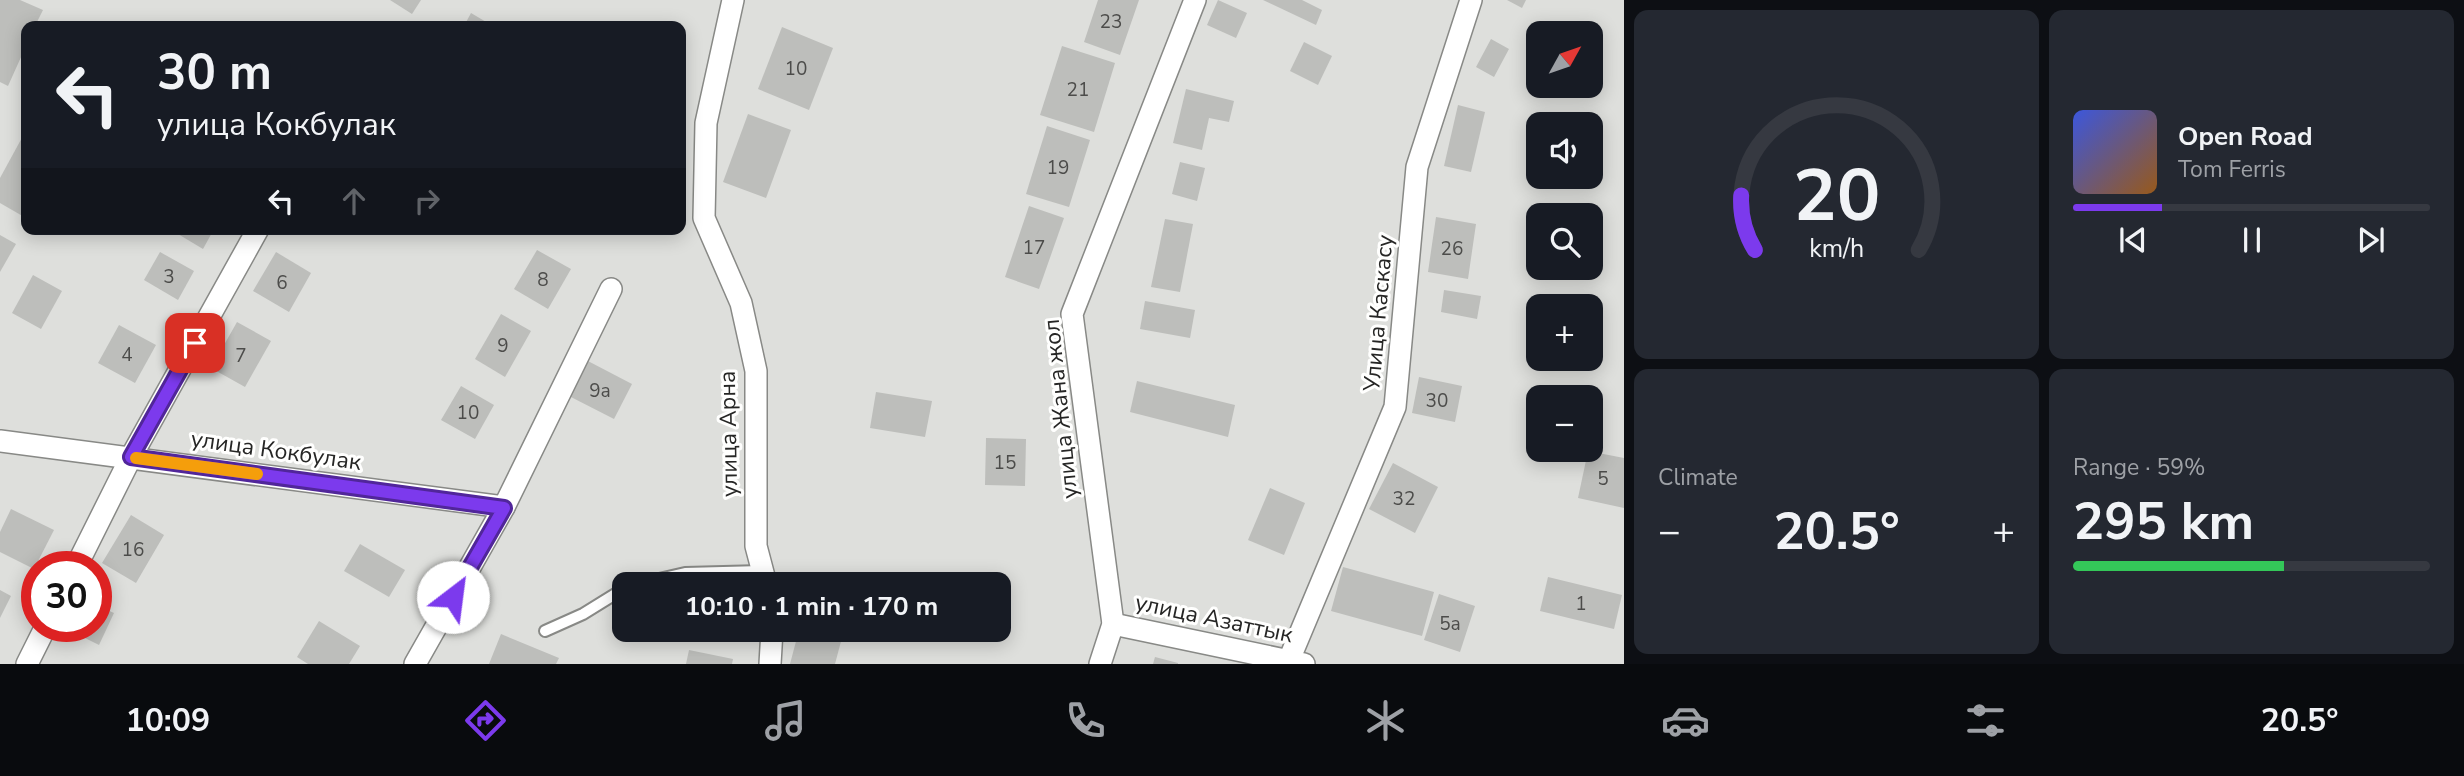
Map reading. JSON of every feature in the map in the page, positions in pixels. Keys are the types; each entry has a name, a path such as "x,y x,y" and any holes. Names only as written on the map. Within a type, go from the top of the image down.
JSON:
{"street":[{"name":"улица Арна","path":"733,0 706,123 704,218 741,303 756,371 756,546 762,572"},
{"name":"улица Жана жол","path":"1100,664 1113,624 1072,314 1195,0"},
{"name":"Улица Каскасу","path":"1297,662 1395,407 1417,167 1471,0"},
{"path":"84,551 131,457 255,235"},
{"path":"415,664 504,508 611,289"},
{"name":"улица Кокбулак","path":"0,441 504,508"},
{"name":"улица Азаттык","path":"1113,624 1297,662"},
{"path":"27,664 38,642"},
{"path":"770,664 771,642"}],"lane":[{"path":"545,631 583,614 612,596"}],"building":[{"path":"0,0 20,0 43,10 38,21 21,21 21,57 8,86 0,82"},
{"path":"390,0 421,0 412,14"},
{"path":"1098,0 1139,0 1120,55 1084,42"},
{"path":"1218,0 1247,13 1236,38 1207,25"},
{"path":"1263,0 1302,0 1322,10 1316,25"},
{"path":"1507,0 1526,0 1522,8"},
{"path":"471,13 485,21 467,21"},
{"path":"782,27 833,48 809,110 758,89"},
{"path":"1491,39 1509,49 1494,77 1476,67"},
{"path":"1304,42 1332,56 1318,85 1290,71"},
{"path":"1062,46 1115,63 1094,132 1040,115"},
{"path":"1186,89 1234,101 1229,122 1209,118 1202,150 1173,143"},
{"path":"1458,105 1485,112 1471,172 1444,166"},
{"path":"748,114 791,130 766,198 723,182"},
{"path":"1047,126 1090,140 1069,207 1026,194"},
{"path":"21,140 21,215 0,203 0,178"},
{"path":"1180,162 1205,168 1197,201 1172,194"},
{"path":"1029,206 1064,218 1039,289 1005,277"},
{"path":"1436,217 1476,224 1468,279 1428,272"},
{"path":"1165,219 1193,224 1180,292 1151,287"},
{"path":"0,235 16,244 0,272"},
{"path":"180,235 211,235 203,249"},
{"path":"537,250 571,269 548,309 514,289"},
{"path":"160,252 194,271 178,300 144,280"},
{"path":"276,252 311,273 289,312 253,291"},
{"path":"33,275 62,291 41,329 12,313"},
{"path":"1444,290 1481,296 1477,319 1441,312"},
{"path":"1145,301 1195,310 1190,338 1140,329"},
{"path":"501,314 531,331 505,377 475,359"},
{"path":"237,322 271,341 245,387 211,368"},
{"path":"119,325 156,345 135,383 98,363"},
{"path":"586,360 632,384 614,419 567,395"},
{"path":"1419,377 1462,386 1455,422 1412,413"},
{"path":"1137,381 1235,405 1228,437 1130,412"},
{"path":"461,386 494,405 475,439 441,420"},
{"path":"876,392 932,401 925,437 870,428"},
{"path":"986,438 1026,439 1025,486 985,485"},
{"path":"1603,454 1624,458 1624,508 1578,498 1586,462 1603,462"},
{"path":"1393,463 1438,487 1415,533 1369,509"},
{"path":"1270,488 1305,503 1284,555 1248,540"},
{"path":"11,509 54,530 43,551 21,551 21,562 0,552 0,532"},
{"path":"131,515 164,535 136,583 112,569 112,551 109,551"},
{"path":"360,544 405,570 389,597 344,571"},
{"path":"1343,567 1434,592 1422,636 1331,611"},
{"path":"1548,577 1622,595 1614,629 1540,611"},
{"path":"0,590 11,596 0,618"},
{"path":"1439,594 1475,606 1460,652 1424,640"},
{"path":"319,621 360,646 349,664 308,664 297,657"},
{"path":"501,634 559,658 556,664 489,664"},
{"path":"796,642 841,642 835,664 790,664"},
{"path":"689,650 733,659 732,664 686,664"},
{"path":"1155,657 1178,663 1178,664 1153,664"}],"slow traffic":[{"path":"136,458 257,474"}],"route":[{"path":"195,343 131,457 504,508 453,597"}]}
